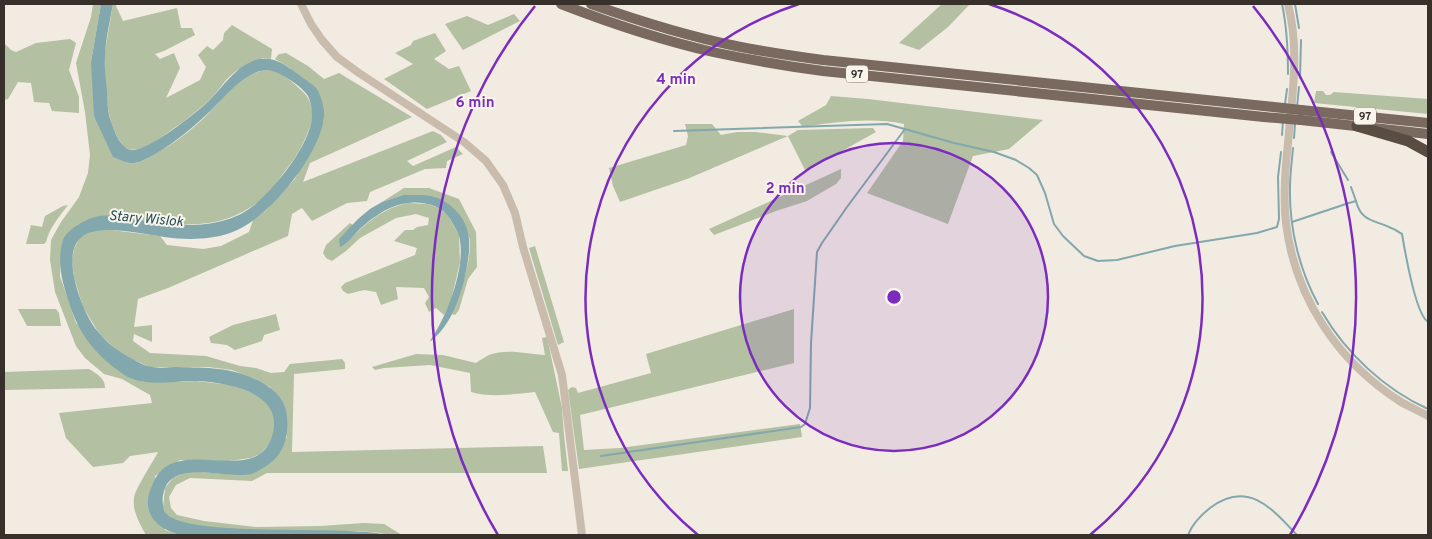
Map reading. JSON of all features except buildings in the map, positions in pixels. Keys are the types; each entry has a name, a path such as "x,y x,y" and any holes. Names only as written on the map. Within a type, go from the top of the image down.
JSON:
{"highway":[{"path":"1357,126 1408,141 1428,152"}],"main road":[{"name":"97","path":"560,4 655,37 766,63 851,74 1264,111"},
{"name":"97","path":"591,4 692,36 772,53 1301,115 1428,123"},
{"name":"97","path":"1301,115 1357,126 1428,134"}],"street":[{"path":"301,4 311,24 337,57 464,142 486,161 502,185 515,213 523,247 562,375 582,535"},
{"path":"1288,4 1294,34 1295,62 1284,204 1292,254 1301,283 1317,315 1336,344 1348,358 1381,388 1402,403 1428,416"}],"green space":[{"path":"93,4 101,4 91,62 113,156 120,160 131,163 139,162 168,146 198,123 240,82 257,72 271,70 285,76 305,94 312,107 312,122 295,158 267,194 243,212 218,221 191,224 98,216 61,253 60,276 76,323 143,382 196,381 231,385 257,395 269,405 275,417 275,429 269,445 260,454 251,458 229,461 180,460 155,476 165,530 180,535 146,535 135,513 135,494 158,452 130,456 123,463 93,467 66,438 59,413 152,403 150,395 122,379 104,374 85,358 76,346 55,292 50,260 51,240 79,197 88,173 90,155 85,112 76,63 91,17"},
{"path":"113,4 116,4 123,21 177,8 181,28 192,28 195,35 155,54 160,59 174,53 180,68 166,98 200,80 206,67 198,55 207,46 213,50 223,40 224,33 232,25 272,49 271,59 263,58 236,71 210,100 183,122 150,145 130,150 124,147 118,138 111,123 107,103 104,57"},
{"path":"942,4 970,4 948,27 919,50 899,43"},
{"path":"514,14 520,21 463,50 445,24 467,16 488,25"},
{"path":"435,33 446,51 434,59 449,69 459,66 471,91 427,109 384,79 413,64 395,53 411,45 413,41"},
{"path":"70,39 76,43 69,70 79,97 79,113 52,111 49,103 34,102 31,83 18,82 8,99 4,100 4,43 16,52 36,43"},
{"path":"286,53 308,66 324,79 339,73 412,117 310,163 303,182 433,131 441,135 447,142 407,161 413,166 456,147 463,154 447,161 446,168 425,169 370,192 367,201 347,203 312,221 302,208 292,214 288,236 138,299 134,327 152,325 152,342 134,334 133,341 150,353 206,356 271,373 284,372 290,364 342,359 345,363 345,369 294,374 292,452 543,446 547,473 267,473 252,481 190,478 176,485 169,497 171,508 177,515 204,521 257,527 384,524 402,535 359,531 257,533 214,531 180,524 168,518 163,507 165,488 173,478 188,471 251,474 287,437 270,387 232,370 208,367 150,367 134,360 117,350 100,335 83,307 74,277 72,260 74,249 80,237 91,232 103,229 160,236 167,245 203,249 221,246 249,232 253,220 265,211 295,179 324,119 290,68 275,59 279,54"},
{"path":"1316,91 1323,91 1326,95 1334,92 1428,99 1428,114 1314,103"},
{"path":"831,96 1043,120 1009,149 973,156 948,224 867,193 903,141 904,124 866,121 803,127 798,121 826,105"},
{"path":"685,124 712,124 721,135 737,132 755,132 788,136 687,179 620,202 613,186 609,168 686,145 688,136"},
{"path":"873,128 876,132 805,170 788,136 798,130"},
{"path":"841,169 841,178 836,184 807,201 714,235 709,229"},
{"path":"404,188 429,188 459,199 476,232 477,267 468,279 459,310 455,315 451,314 462,287 468,264 470,244 468,234 457,212 403,195 382,202"},
{"path":"408,203 428,204 439,208 447,214 459,235 460,262 451,301 444,315 436,308 429,312 425,303 429,297 424,288 396,287 398,299 381,305 376,292 364,290 348,294 341,287 345,283 415,255 417,248 394,241 405,230 413,230 417,227 428,225 429,218 416,214 396,218 360,238 332,261 326,258 323,253 326,245 350,223 353,225 339,239 345,244 366,224 382,213"},
{"path":"68,205 52,227 44,244 26,244 31,225 42,227 45,216"},
{"path":"535,246 564,342 558,345 529,248"},
{"path":"18,309 56,309 59,313 61,326 27,326"},
{"path":"794,309 794,363 580,415 584,450 620,448 800,424 802,437 579,469 568,390 572,387 576,388 578,393 651,373 646,354"},
{"path":"276,314 280,330 264,335 262,341 235,350 227,345 211,343 209,337 233,325"},
{"path":"547,337 562,408 568,471 562,471 559,433 553,432 535,392 495,395 471,392 470,373 430,365 375,370 372,367 416,354 443,355 476,363 489,355 503,352 545,355 542,338"},
{"path":"89,369 102,379 105,388 4,390 4,372"}],"water":[{"path":"101,4 113,4 105,60 109,114 119,140 130,150 148,145 172,131 210,100 240,68 260,59 266,58 278,61 313,85 320,95 324,110 320,133 313,150 302,168 275,202 244,226 230,233 197,239 172,238 110,230 94,232 82,237 75,247 72,264 77,289 85,311 96,329 119,351 141,364 152,367 211,368 242,374 268,386 280,397 285,406 287,435 282,449 273,461 252,474 202,472 178,475 170,481 164,491 163,507 165,512 178,520 201,525 267,530 367,532 387,535 180,535 162,527 152,518 148,506 149,496 152,486 162,470 176,462 193,459 230,461 247,459 261,453 271,439 274,424 271,411 264,401 240,388 198,381 138,381 116,369 88,341 74,316 61,274 60,257 63,240 78,225 99,216 189,225 214,223 239,215 262,198 288,169 307,135 312,121 312,110 308,96 295,84 283,75 271,70 261,71 250,75 232,89 192,128 150,157 131,163 113,157 94,116 91,62"},
{"path":"403,195 425,195 442,200 459,214 468,231 468,260 459,298 448,322 431,341 449,305 458,276 460,262 461,248 459,236 446,213 427,204 405,203 398,205 374,217 340,247 339,239 370,209 382,202"}],"waterway":[{"path":"1282,4 1287,39 1288,74"},
{"path":"1295,4 1299,28"},
{"path":"1300,78 1301,40"},
{"path":"1297,107 1299,87"},
{"path":"1285,104 1287,89"},
{"path":"1282,135 1283,121"},
{"path":"674,131 887,124 994,152 1016,160 1037,175 1045,193 1054,224 1063,236 1084,256 1098,261 1117,260 1175,246 1257,233 1277,227 1279,219 1278,177 1281,152"},
{"path":"1294,138 1295,124"},
{"path":"601,456 801,427 805,424 810,408 811,343 817,252 847,207 905,129"},
{"path":"1293,148 1290,187 1293,232 1305,277 1318,304"},
{"path":"1331,152 1348,180"},
{"path":"1351,187 1356,201"},
{"path":"1292,222 1356,201 1358,208 1365,217 1402,234 1415,295 1423,317 1428,322"},
{"path":"1322,312 1342,342 1381,380 1412,401 1428,409"},
{"path":"1188,535 1197,520 1210,508 1223,500 1236,496 1247,497 1268,507 1297,535"}],"water label":[{"name":"Stary Wislok","path":"146,218"}]}
